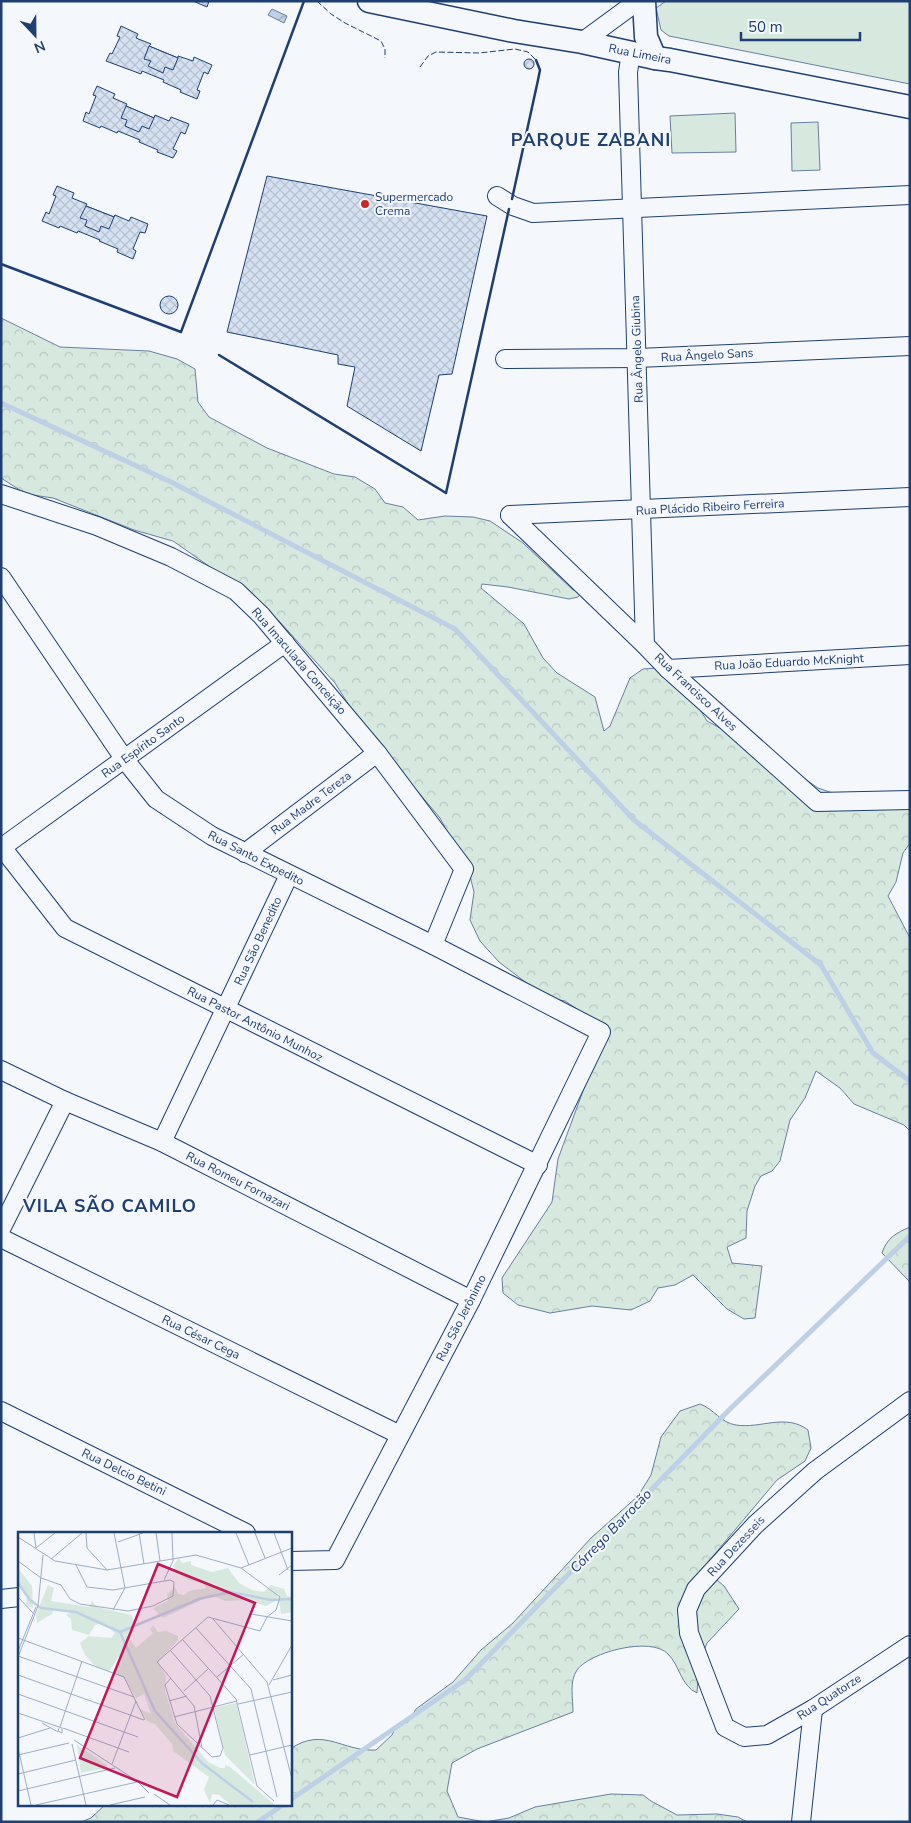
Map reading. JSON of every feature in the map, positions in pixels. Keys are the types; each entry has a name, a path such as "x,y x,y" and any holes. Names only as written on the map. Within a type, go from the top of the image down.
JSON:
{"main road":[{"name":"Rua Limeira","path":"369,1 514,31 582,42 655,58 910,107"},
{"path":"644,1 646,37 655,58"}],"street":[{"path":"432,1 449,18"},
{"path":"582,42 638,1"},
{"name":"Rua Ângelo Giubina","path":"630,53 628,72 646,645"},
{"path":"497,196 513,206 533,213 910,196"},
{"name":"Rua Ângelo Sans","path":"504,359 638,358 910,346"},
{"name":"Rua Imaculada Conceição","path":"1,494 97,526 171,557 236,591 261,614 377,753 464,869 433,945"},
{"name":"Rua Plácido Ribeiro Ferreira","path":"510,515 910,497"},
{"name":"Rua Francisco Alves","path":"510,515 646,645 668,669 817,802 910,800"},
{"name":"Rua Santo Expedito","path":"1,577 126,760 156,799 212,836 433,945 601,1032"},
{"name":"Rua Espírito Santo","path":"2,847 126,760 285,643"},
{"name":"Rua João Eduardo McKnight","path":"668,669 910,655"},
{"name":"Rua Madre Tereza","path":"245,852 377,753"},
{"name":"Rua Pastor Antônio Munhoz","path":"2,847 65,928 538,1165"},
{"name":"Rua São Benedito","path":"162,1142 289,875"},
{"name":"Rua São Jerônimo","path":"293,1558 335,1560 471,1300 601,1032"},
{"name":"Rua Romeu Fornazari","path":"1,1070 65,1101 162,1142 471,1300"},
{"path":"1,1229 65,1101"},
{"name":"Rua César Cega","path":"1,1238 400,1435"},
{"name":"Rua Dezesseis","path":"744,1737 726,1727 689,1633 687,1610 696,1589 754,1525 815,1471 910,1401"},
{"name":"Rua Delcio Betini","path":"1,1411 244,1532"},
{"path":"1,1599 18,1597"},
{"name":"Rua Quatorze","path":"744,1737 767,1735 813,1709 910,1645"},
{"path":"801,1822 813,1709"}],"green space":[{"path":"666,1 910,1 910,84 669,36 661,30 656,8"},
{"path":"735,113 736,152 672,153 670,116"},
{"path":"818,122 820,170 792,171 791,123"},
{"path":"1,318 60,347 149,351 177,359 195,369 198,402 209,417 267,448 334,474 355,477 375,489 385,503 403,507 418,520 445,516 473,517 490,521 523,543 573,590 584,591 578,597 569,599 508,587 482,584 481,588 524,624 543,658 557,673 595,697 604,731 610,726 630,678 643,669 656,668 686,687 707,721 772,756 818,788 844,797 910,803 910,843 903,853 896,882 888,896 910,938 910,1131 904,1125 854,1104 840,1088 816,1071 805,1098 790,1120 780,1161 772,1171 761,1176 755,1186 747,1211 746,1238 727,1247 732,1263 762,1266 755,1318 744,1319 727,1309 693,1275 675,1285 658,1288 650,1301 631,1310 592,1306 550,1313 518,1305 503,1293 502,1278 552,1202 558,1159 594,1061 596,1046 580,1011 565,1001 545,997 499,962 480,941 470,920 474,892 470,876 440,818 403,774 380,754 335,683 279,621 253,597 173,541 134,530 53,498 26,494 1,478"},
{"path":"910,1227 910,1282 882,1253 887,1243 893,1237 900,1231"},
{"path":"700,1404 731,1424 745,1426 782,1422 800,1425 808,1430 811,1448 805,1461 777,1480 708,1562 710,1574 724,1586 739,1609 707,1643 699,1663 697,1693 687,1686 672,1659 660,1649 648,1646 635,1646 621,1648 594,1657 577,1670 573,1680 573,1712 477,1749 452,1763 447,1791 458,1817 485,1822 81,1822 91,1818 104,1806 291,1806 291,1748 313,1740 323,1740 364,1750 376,1750 392,1735 396,1726 408,1722 416,1709 453,1682 481,1650 513,1623 591,1538 638,1496 651,1475 661,1437 680,1411"},
{"path":"611,1794 643,1795 677,1815 717,1814 738,1817 747,1822 485,1822 509,1818 535,1807"}],"water":[{"path":"272,9 287,16 284,23 268,15"}],"building":[{"path":"193,1 209,1 207,7"},
{"path":"121,26 138,34 136,38 151,44 149,46 178,58 178,56 193,61 194,57 212,65 208,74 204,72 197,90 200,91 197,99 180,92 181,90 163,82 164,80 142,71 141,74 106,61 110,53 112,54 120,37 117,36"},
{"path":"149,46 178,58 173,70 165,67 163,73 148,66 151,61 144,59"},
{"path":"527,59 531,59 534,64 531,69 527,69 524,66 524,62"},
{"path":"97,86 115,94 113,98 127,104 126,106 154,118 155,115 169,121 171,117 189,124 185,134 181,132 173,149 177,151 173,158 157,152 158,150 139,142 140,140 118,131 117,133 83,121 86,112 89,114 96,96 93,95"},
{"path":"126,106 154,118 149,129 142,126 139,132 125,126 127,120 121,118"},
{"path":"267,176 487,216 452,374 439,375 421,451 347,406 355,367 338,364 338,355 227,332"},
{"path":"57,186 74,193 72,198 87,204 86,206 114,217 115,215 129,221 131,217 148,224 145,233 140,232 133,249 136,251 133,259 117,252 118,249 100,240 78,231 77,233 60,226 59,228 42,221 46,212 49,214 56,196 53,195"},
{"path":"86,206 114,217 109,229 101,226 99,232 85,226 87,220 80,218"},
{"path":"169,296 175,299 178,305 175,311 169,314 163,311 160,305 163,299"}],"waterway":[{"path":"1,403 171,482 455,629 634,820 821,965 873,1053 910,1081"},
{"name":"Córrego Barrocão","path":"291,1799 465,1680 730,1409 910,1236"},
{"name":"Córrego Barrocão","path":"258,1822 281,1806"}],"fence":[{"path":"317,1 331,14 345,23 381,41 385,49 385,58"},
{"path":"420,67 428,56 436,52 479,53 515,49 528,52 536,60"}],"wall":[{"path":"1,264 181,332 304,1"},
{"path":"512,199 540,70 536,60"},
{"path":"219,355 446,493 509,209"}],"place":[{"name":"Supermercado Crema","path":"365,204"}],"district":[{"name":"PARQUE ZABANI","path":"591,140"},
{"name":"VILA SÃO CAMILO","path":"110,1206"}]}
